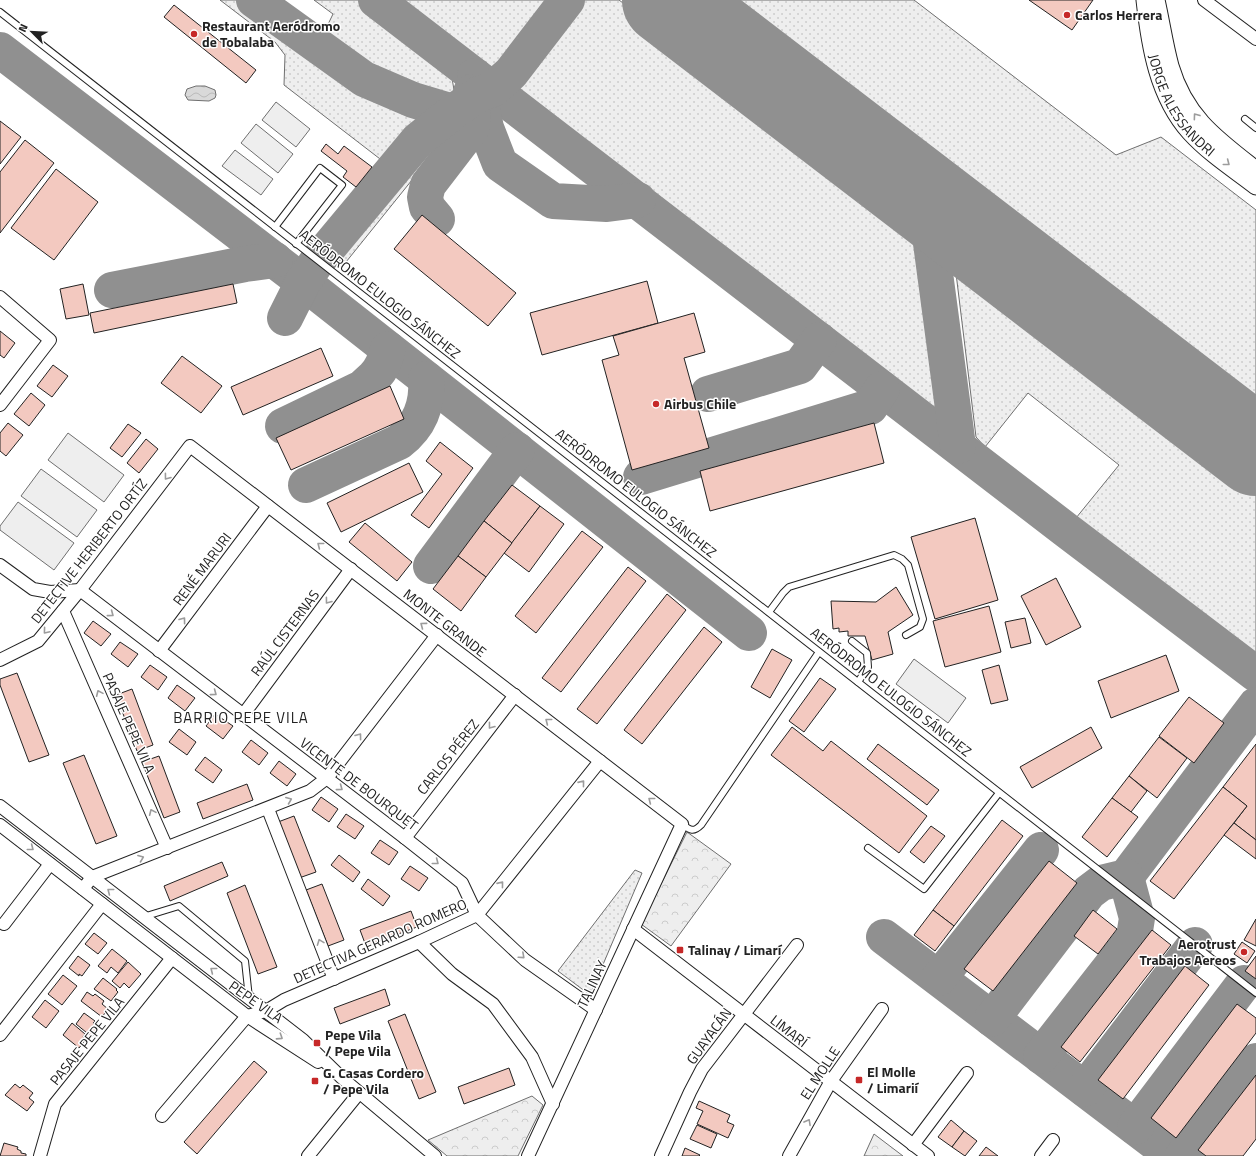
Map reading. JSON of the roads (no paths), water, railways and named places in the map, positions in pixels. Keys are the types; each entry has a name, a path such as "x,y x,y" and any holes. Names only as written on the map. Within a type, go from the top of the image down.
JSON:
{"main road":[{"name":"JORGE ALESSANDRI","path":"1145,0 1153,53 1167,98 1181,120 1198,140 1256,186"},
{"name":"JORGE ALESSANDRI","path":"1156,0 1170,66 1188,105 1197,118 1215,137 1256,170"}],"street":[{"path":"1204,0 1256,39"},
{"path":"0,297 50,340 0,405"},
{"name":"MONTE GRANDE","path":"190,446 682,824"},
{"name":"DETECTIVE HERIBERTO ORTÍZ","path":"0,660 38,641 80,590 190,446"},
{"name":"RENÉ MARURI","path":"159,651 268,506"},
{"path":"0,565 33,589 50,592 80,590"},
{"name":"RAÚL CISTERNAS","path":"243,714 351,569"},
{"name":"VICENTE DE BOURQUET","path":"80,590 462,883 477,915 525,960 596,1010"},
{"name":"PASAJE PEPE VILA","path":"63,611 167,848"},
{"path":"83,889 92,877 268,809 310,791 327,778 437,635"},
{"name":"CARLOS PÉREZ","path":"405,838 515,695"},
{"name":"DETECTIVA GERARDO ROMERO","path":"247,1016 266,1011 284,1000 419,942 477,915 600,761"},
{"name":"PEPE VILA","path":"0,806 303,1040 359,1093 435,1156"},
{"path":"268,809 334,979"},
{"name":"TALINAY","path":"528,1156 682,824"},
{"name":"PEPE VILA","path":"0,825 247,1016 342,1078"},
{"path":"4,924 50,864"},
{"path":"0,1035 102,904"},
{"name":"LIMARÍ","path":"633,929 928,1156"},
{"path":"157,946 167,935"},
{"path":"419,942 452,974 493,1004 532,1057 553,1104"},
{"name":"GUAYACÁN","path":"662,1156 696,1079 709,1059 797,945"},
{"name":"PASAJE PEPE VILA","path":"40,1156 55,1104 172,958"},
{"name":"EL MOLLE","path":"789,1156 830,1081 882,1010"},
{"path":"162,1116 247,1016"},
{"path":"913,1145 967,1073"},
{"path":"308,1156 359,1093"},
{"path":"1041,1156 1053,1140"}],"lane":[{"name":"AERÓDROMO EULOGIO SÁNCHEZ","path":"0,12 1256,993"},
{"path":"1245,118 1256,128"},
{"path":"275,227 320,168 342,185 296,244"},
{"path":"769,612 789,587 894,556 902,559 908,565 923,620 920,627 906,635"},
{"path":"852,641 867,653 868,667 858,682"},
{"path":"682,824 692,830 697,829 701,825 819,652"},
{"path":"868,848 924,889 999,793"},
{"path":"143,917 179,906 245,961 250,999"}],"water":[{"path":"196,86 205,86 215,90 215,98 209,101 188,100 185,95 187,89"}],"place":[{"name":"Carlos Herrera","path":"1067,15"},
{"name":"Restaurant Aeródromo de Tobalaba","path":"194,34"},
{"name":"Airbus Chile","path":"656,404"},
{"name":"Talinay / Limarí","path":"680,950"},
{"name":"Aerotrust Trabajos Aereos","path":"1244,952"},
{"name":"Pepe Vila / Pepe Vila","path":"317,1043"},
{"name":"El Molle / Limarií","path":"859,1080"},
{"name":"G. Casas Cordero / Pepe Vila","path":"315,1081"}],"district":[{"name":"BARRIO PEPE VILA","path":"241,718"}]}
